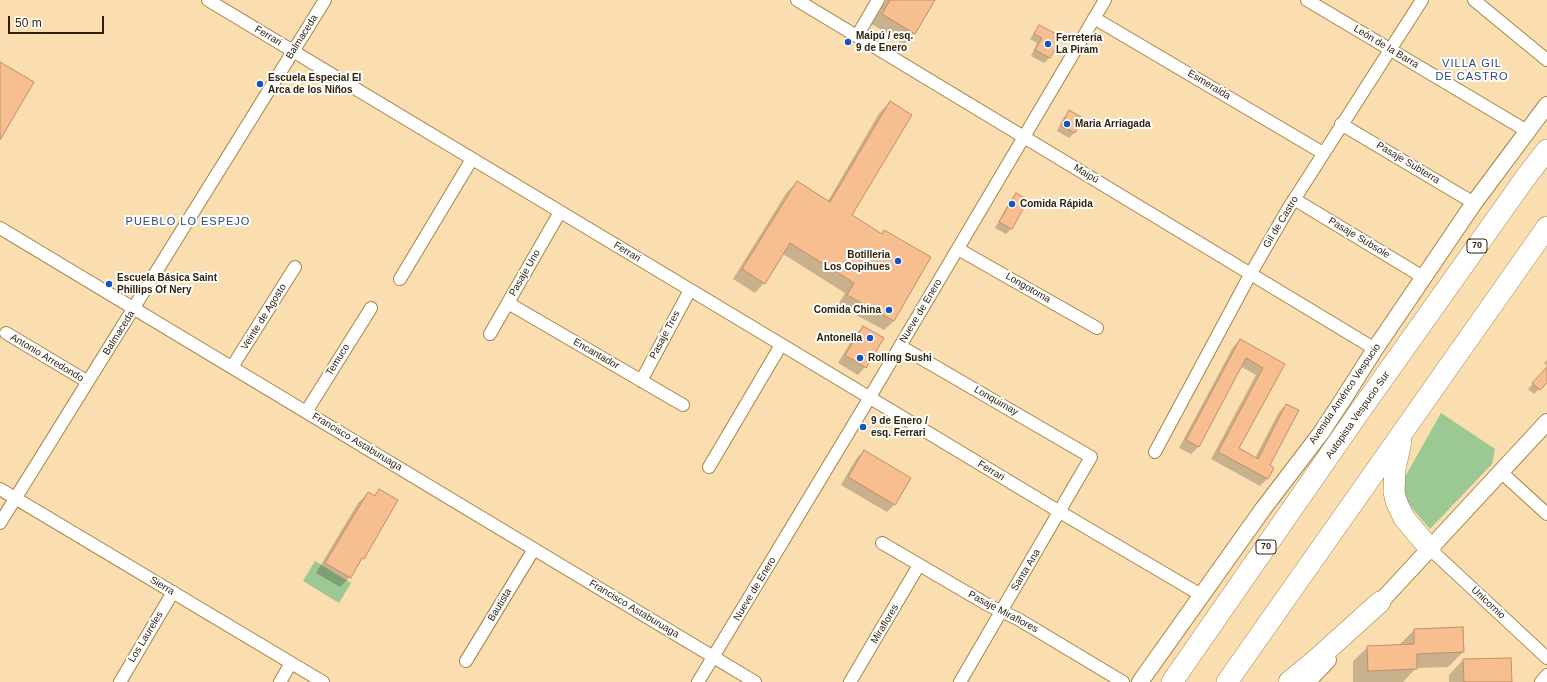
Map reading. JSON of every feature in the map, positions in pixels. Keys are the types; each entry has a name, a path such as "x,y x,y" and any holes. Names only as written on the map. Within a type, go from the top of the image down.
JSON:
{"highway":[{"name":"Autopista Vespucio Sur","path":"1172,682 1360,411 1526,177 1547,150"},
{"path":"1227,682 1547,227"},
{"path":"1404,430 1395,469 1394,492 1396,501 1404,518 1430,549"},
{"path":"1289,682 1324,654 1380,602"}],"main road":[{"name":"Avenida Américo Vespucio","path":"1140,682 1201,595 1321,433 1423,277 1474,203 1547,105"},
{"path":"1307,682 1547,422"}],"street":[{"name":"Ferrari","path":"208,0 781,345 1201,595"},
{"name":"Balmaceda","path":"0,523 325,0"},
{"name":"Maipú","path":"797,0 1375,349"},
{"path":"857,36 878,0"},
{"name":"Nueve de Enero","path":"698,682 870,398 1105,0"},
{"name":"León de la Barra","path":"1307,0 1527,131"},
{"name":"Gil de Castro","path":"1155,452 1251,274 1294,199 1422,0"},
{"path":"1474,0 1547,60"},
{"name":"Esmeralda","path":"1094,18 1323,153"},
{"name":"Pasaje Subterra","path":"1341,124 1474,203"},
{"path":"400,279 472,159"},
{"name":"Pasaje Subsole","path":"1294,199 1423,277"},
{"name":"Pasaje Uno","path":"490,334 560,212"},
{"name":"Francisco Astaburuaga","path":"0,228 755,682"},
{"name":"Longotoma","path":"958,248 1097,328"},
{"name":"Veinte de Agosto","path":"232,367 295,267"},
{"name":"Pasaje Tres","path":"641,381 690,290"},
{"name":"Encantador","path":"508,303 683,405"},
{"name":"Temuco","path":"306,412 371,308"},
{"name":"Antonio Arredondo","path":"6,333 88,382"},
{"path":"709,467 781,345"},
{"name":"Lonquimay","path":"900,346 1091,457"},
{"name":"Santa Ana","path":"960,682 1091,457"},
{"path":"1501,472 1547,514"},
{"name":"Sierra","path":"0,489 323,682"},
{"name":"Pasaje Miraflores","path":"882,543 988,605 1018,619 1123,682"},
{"name":"Bautista","path":"466,661 534,549"},
{"name":"Unicornio","path":"1430,549 1547,658"},
{"name":"Miraflores","path":"850,682 919,565"},
{"name":"Los Laureles","path":"120,682 173,592"},
{"path":"280,682 291,663"},
{"path":"1541,682 1547,675"}],"green space":[{"path":"1441,413 1495,449 1492,464 1430,529 1404,499 1405,477"},
{"path":"315,561 351,583 339,603 303,581"}],"building":[{"path":"890,0 935,0 915,34 882,14"},
{"name":"Ferretería La Piram","path":"1039,25 1062,37 1050,58 1035,50 1042,38 1034,34"},
{"path":"0,62 34,82 0,140"},
{"path":"890,101 912,115 852,215 882,234 884,230 931,257 894,321 847,295 854,283 790,243 765,284 742,269 797,181 830,202"},
{"path":"1069,110 1083,118 1075,133 1061,126"},
{"path":"1016,193 1028,200 1012,229 999,222"},
{"path":"863,326 884,338 866,368 845,355"},
{"path":"1240,339 1285,364 1239,448 1258,459 1286,404 1299,410 1270,465 1274,468 1268,479 1218,452 1263,368 1246,358 1199,447 1186,440"},
{"path":"1547,367 1547,383 1540,390 1532,383"},
{"path":"864,450 911,478 895,505 848,477"},
{"path":"379,489 398,500 364,559 362,558 351,578 325,563 368,492 375,496"},
{"path":"1463,627 1464,652 1417,654 1417,669 1368,671 1367,646 1414,644 1414,629"},
{"path":"1511,658 1512,682 1464,682 1463,659"}],"place":[{"name":"Maipú / esq. 9 de Enero","path":"848,42"},
{"name":"Ferretería La Piram","path":"1048,44"},
{"name":"Escuela Especial El Arca de los Niños","path":"260,84"},
{"name":"Maria Arriagada","path":"1067,124"},
{"name":"Comida Rápida","path":"1012,204"},
{"name":"Botilleria Los Copihues","path":"898,261"},
{"name":"Escuela Básica Saint Phillips Of Nery","path":"109,284"},
{"name":"Comida China","path":"889,310"},
{"name":"Antonella","path":"870,338"},
{"name":"Rolling Sushi","path":"860,358"},
{"name":"9 de Enero / esq. Ferrari","path":"863,427"}],"district":[{"name":"VILLA GIL DE CASTRO","path":"1472,70"},
{"name":"PUEBLO LO ESPEJO","path":"188,222"}]}
